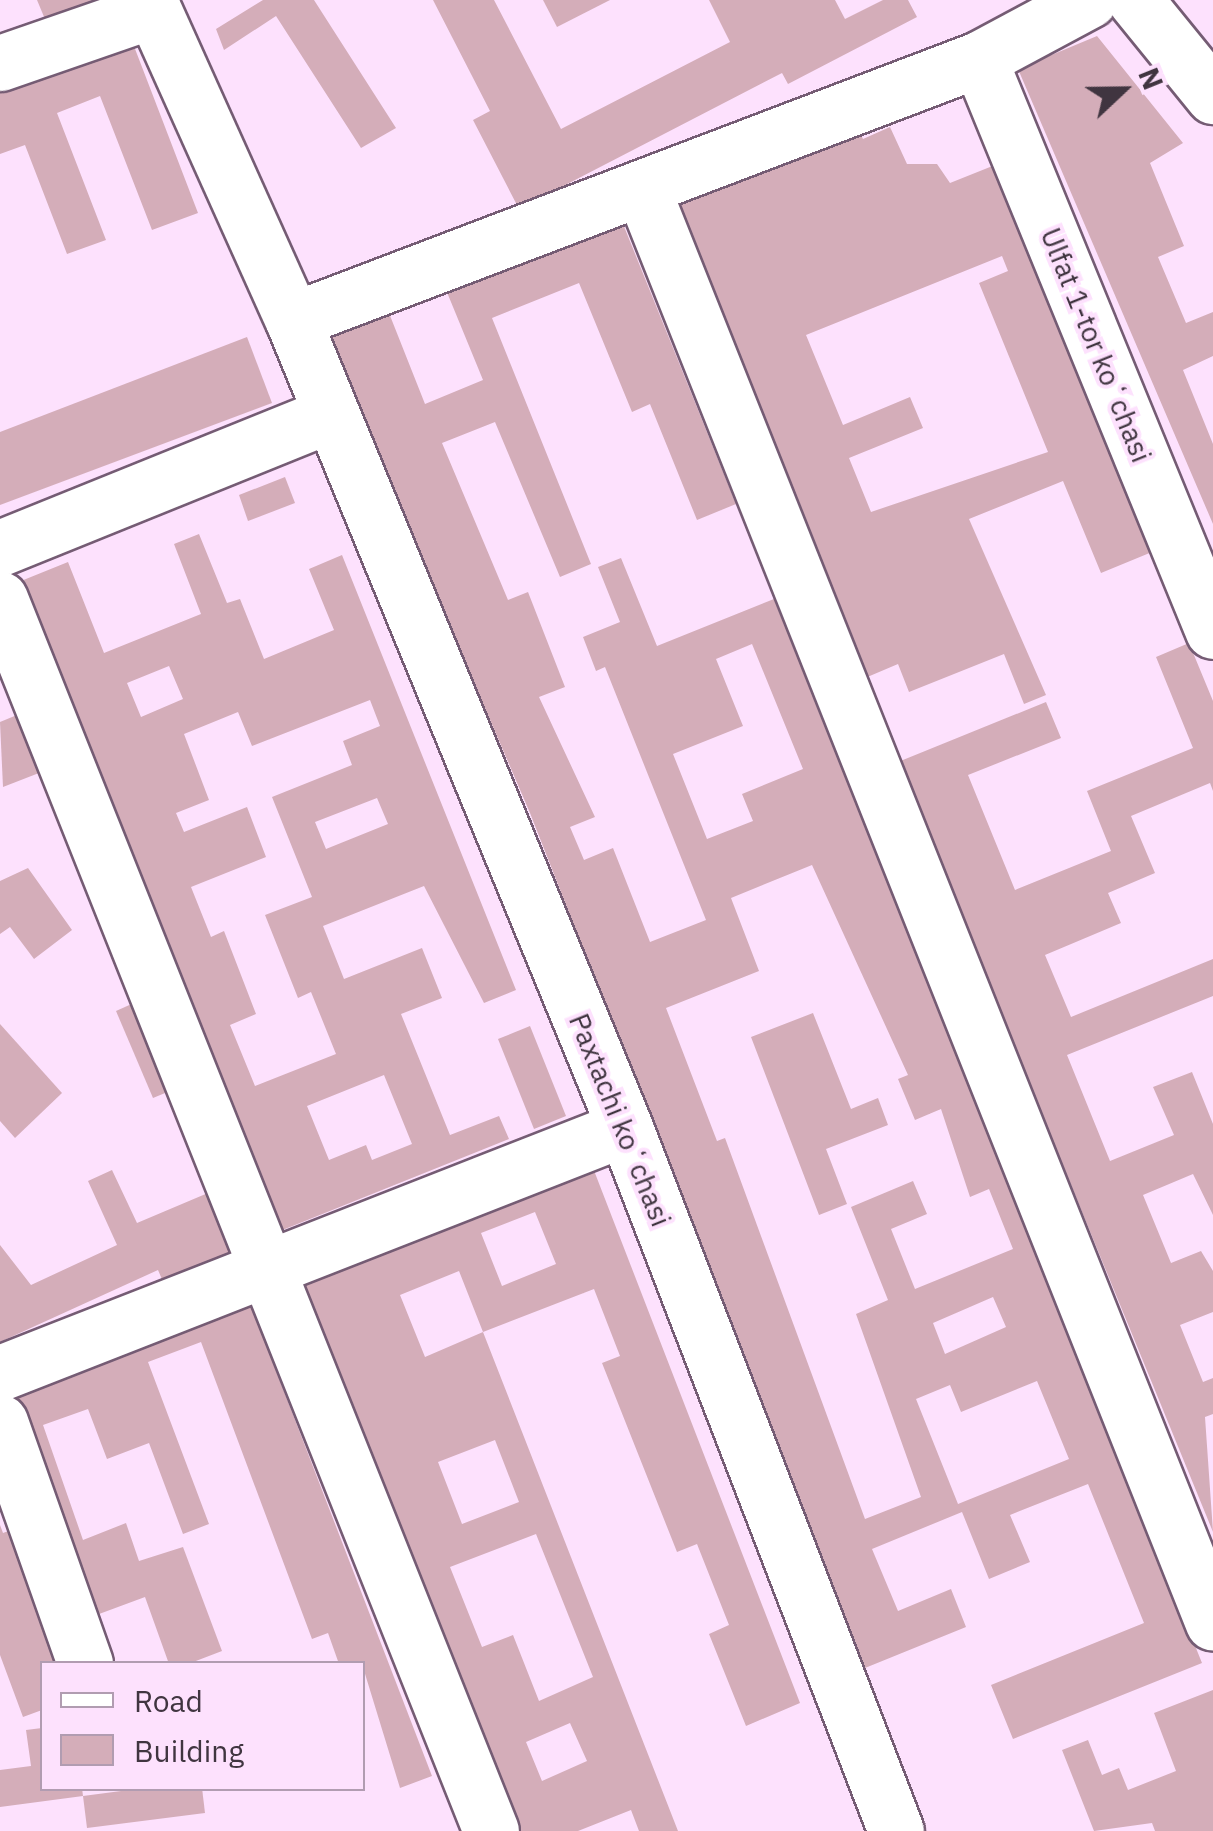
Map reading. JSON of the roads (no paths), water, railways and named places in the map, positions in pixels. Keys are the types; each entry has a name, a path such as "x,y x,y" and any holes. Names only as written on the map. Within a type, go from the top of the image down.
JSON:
{"street":[{"path":"293,320 979,59 1089,0"},
{"path":"1135,0 1213,96"},
{"path":"0,63 151,5"},
{"name":"Paxtachi koʻchasi","path":"151,5 293,320 625,1128 896,1831"},
{"name":"Ulfat 1-tor koʻchasi","path":"979,59 1213,631"},
{"path":"642,188 1213,1622"},
{"path":"0,548 330,415"},
{"path":"0,599 491,1831"},
{"path":"0,1373 625,1128"},
{"path":"0,1422 85,1661"}]}
